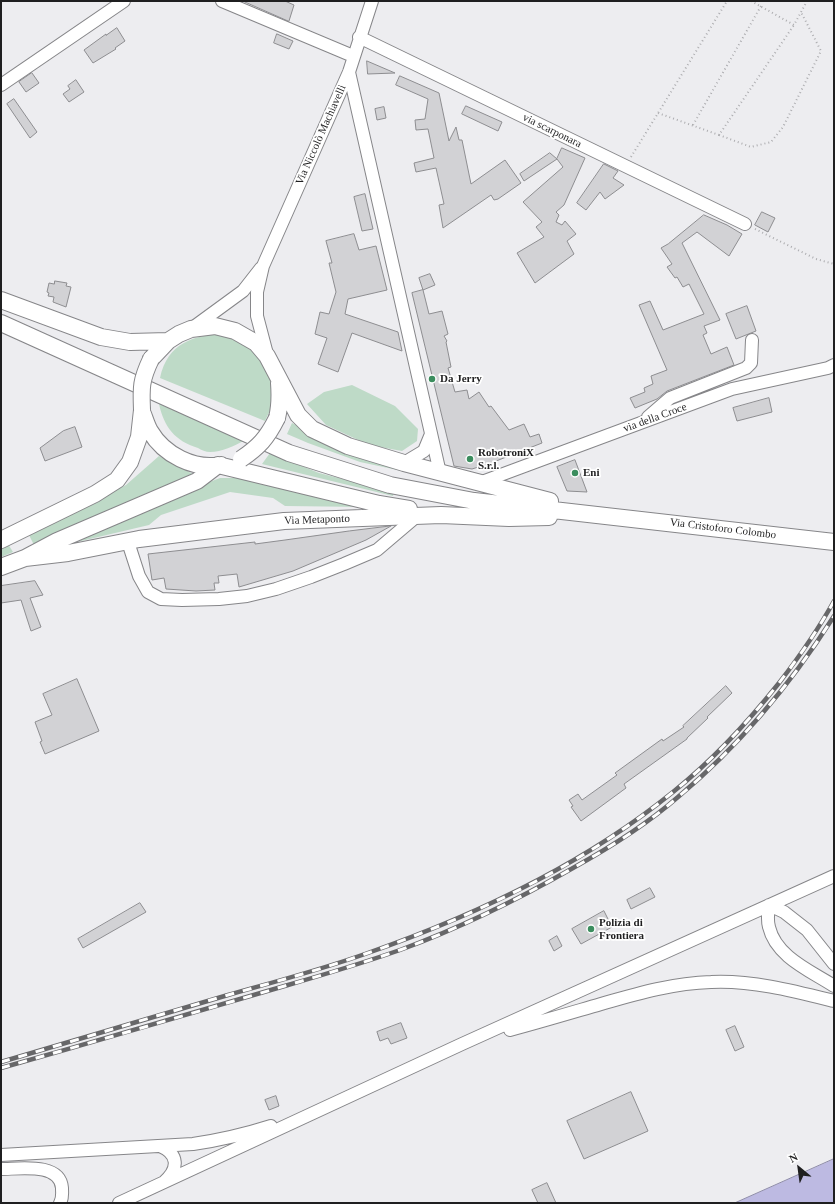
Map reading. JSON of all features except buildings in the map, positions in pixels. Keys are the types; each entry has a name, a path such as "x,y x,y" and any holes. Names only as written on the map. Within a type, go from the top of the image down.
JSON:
{"main road":[{"path":"1,300 101,337 130,342 168,341"},
{"path":"1,323 289,453 383,483 474,501 612,516"},
{"path":"1,540 94,494 117,480 130,462 139,438 142,410 141,386 151,359 168,341 179,334 191,329 215,326 235,331 256,343 274,366 278,378 298,415 312,429 348,446 404,463 612,516"},
{"path":"142,410 150,431 166,450 180,459 192,463 204,466 218,465 241,459 254,451 270,432 279,406 280,394 278,378"},
{"path":"218,465 379,504 441,515"},
{"path":"1,567 25,558 57,542 197,481 218,465"},
{"name":"Via Metaponto","path":"25,558 68,553 220,528 284,521 441,515 509,518 612,516"},
{"name":"Via Cristoforo Colombo","path":"612,516 834,542"}],"street":[{"path":"1,85 124,1"},
{"path":"222,1 354,56"},
{"name":"Via Niccolò Machiavelli","path":"263,266 349,72 359,37 372,1"},
{"name":"via scarponara","path":"359,37 744,224"},
{"path":"349,72 440,473"},
{"path":"191,329 243,291 263,266"},
{"path":"263,266 257,292 257,316 267,356"},
{"path":"643,422 670,398 746,368 751,363 752,340"},
{"name":"via della Croce","path":"479,483 732,389 828,368 834,365"},
{"path":"404,463 424,451 431,434"},
{"path":"128,542 138,576 148,592 161,599 219,599 247,596 276,589 344,564 377,550 417,516"},
{"path":"119,1203 462,1044 834,876"},
{"path":"769,905 784,912 808,930 834,964"},
{"path":"769,905 769,927 772,937 780,948 790,957 834,986"},
{"path":"462,1044 635,994 676,986 711,982 742,983 780,988 834,1001"},
{"path":"1,1155 193,1144 247,1134 322,1109"},
{"path":"160,1146 168,1149 173,1154 175,1165 168,1178 160,1185"},
{"path":"30,1169 31,1153"},
{"path":"1,1169 44,1169 56,1175 62,1185 62,1198 60,1203"}],"path":[{"path":"625,166 727,1"},
{"path":"751,1 794,25"},
{"path":"719,135 794,25 807,1"},
{"path":"693,126 761,6"},
{"path":"658,113 751,146 771,142 783,127 821,51 801,12"},
{"path":"744,224 816,260 834,264"}],"green space":[{"path":"225,333 246,341 261,356 274,380 273,404 265,421 160,378 169,356 184,343 202,336"},
{"path":"352,385 395,406 418,429 417,441 402,451 369,445 326,425 307,404 324,392"},
{"path":"159,404 245,440 223,450 210,452 190,445 177,437 167,426"},
{"path":"292,423 354,454 449,481 360,462 308,443 287,434"},
{"path":"270,453 319,473 394,492 393,496 262,464"},
{"path":"159,456 193,474 34,545 29,535 126,485"},
{"path":"220,478 244,478 366,507 285,506 273,498 230,492 161,515 149,525 77,542 199,486"},
{"path":"8,544 13,552 1,557 1,548"}],"water":[{"path":"834,1159 834,1203 735,1203"}],"railway":[{"path":"1,1062 348,960 406,939 486,906 564,866 638,819 688,780 716,754 755,712 779,683 808,643 834,601"},
{"path":"1,1068 302,981 386,955 466,923 552,880 627,836 666,807 701,777 743,735 763,712 800,666 834,616"}],"place":[{"name":"Da Jerry","path":"432,379"},
{"name":"RobotroniX S.r.l.","path":"470,459"},
{"name":"Eni","path":"575,473"},
{"name":"Polizia di Frontiera","path":"591,929"}]}
